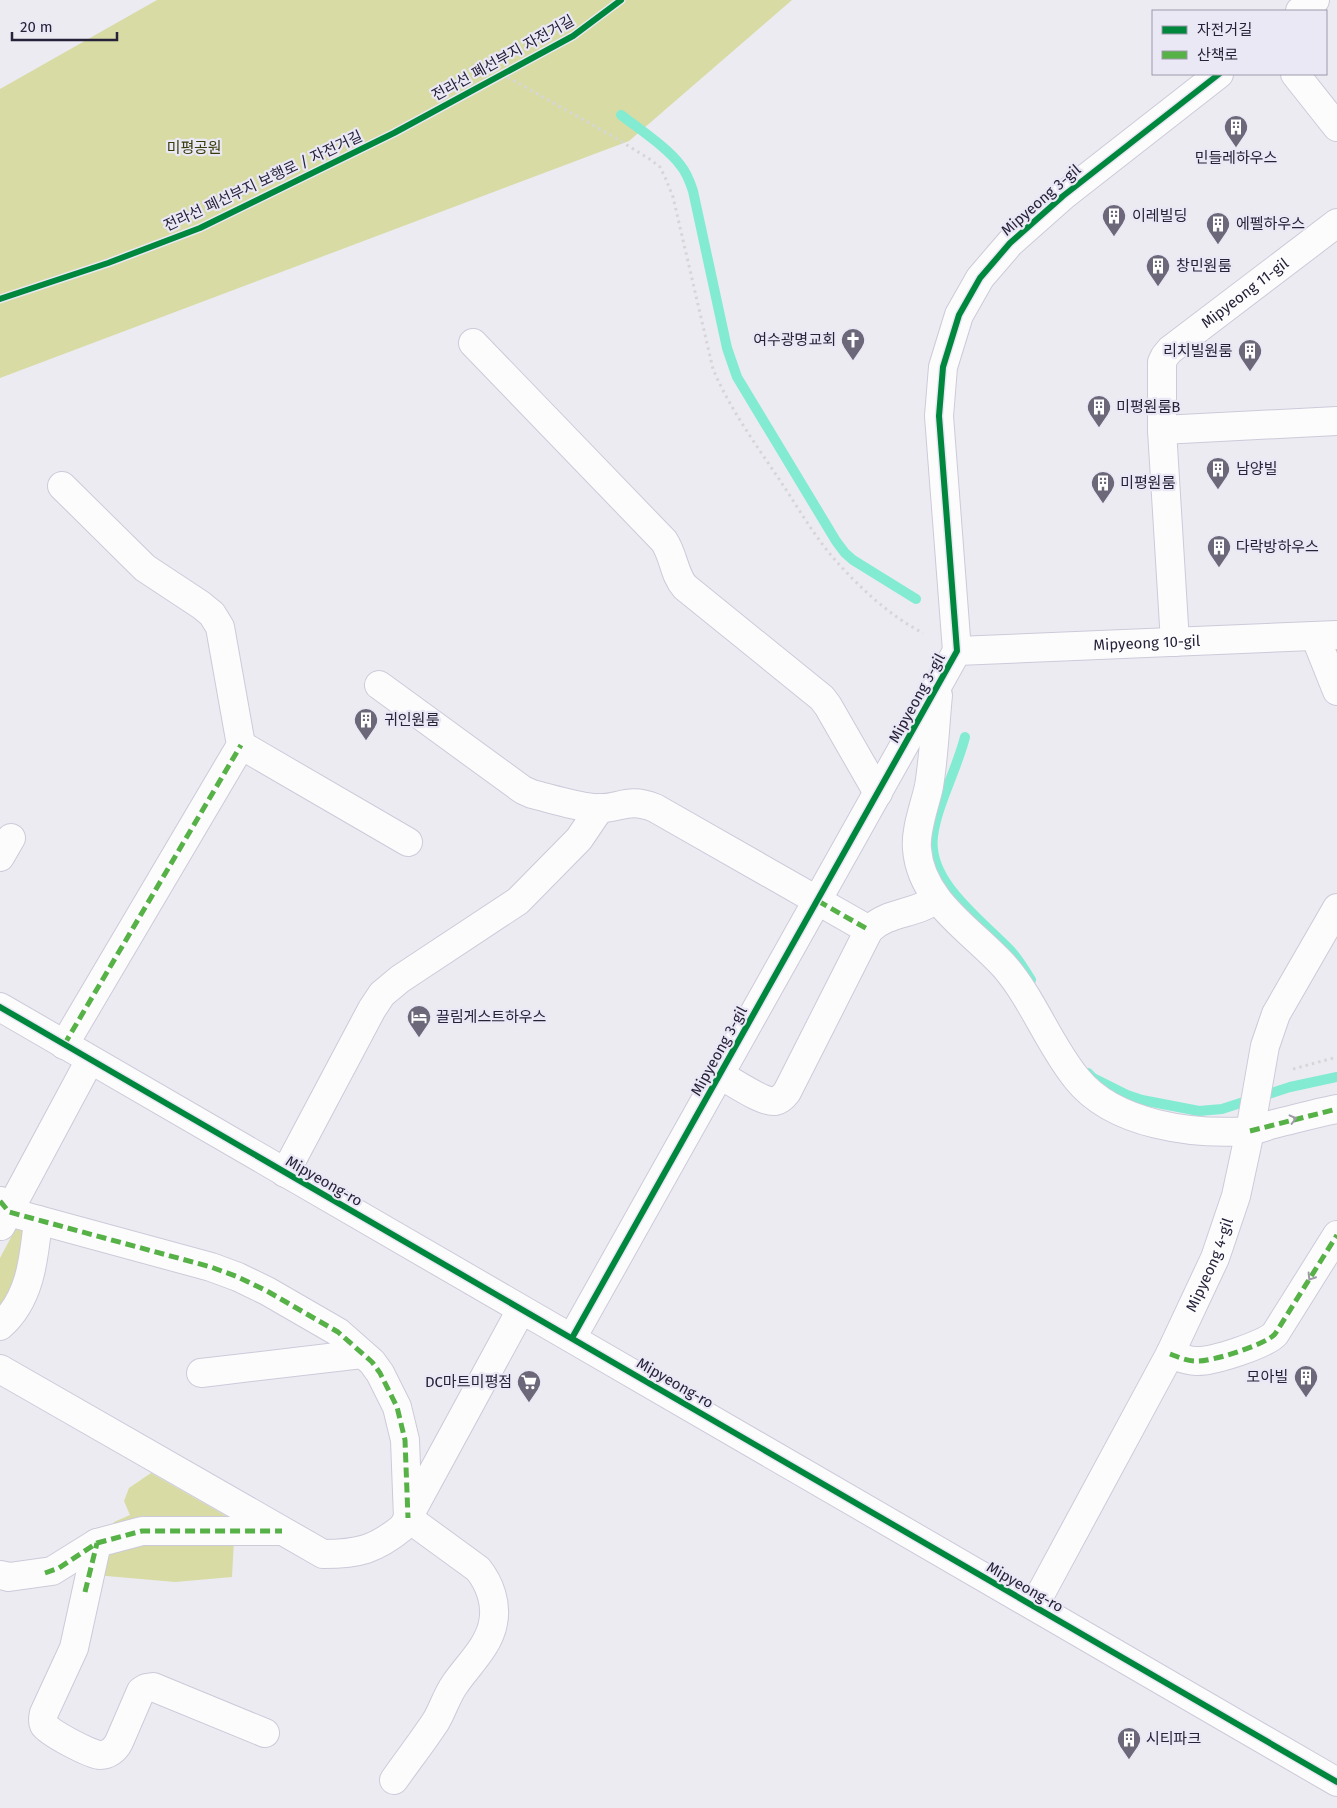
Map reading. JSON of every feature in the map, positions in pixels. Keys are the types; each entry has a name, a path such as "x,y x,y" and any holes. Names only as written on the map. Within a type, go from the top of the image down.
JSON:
{"street":[{"path":"1301,10 1315,0"},
{"name":"Mipyeong 3-gil","path":"572,1338 958,651 939,416 943,367 959,315 980,278 1010,243 1063,196 1217,75"},
{"path":"1296,75 1337,127"},
{"name":"Mipyeong 11-gil","path":"1175,642 1162,430 1161,370 1165,356 1337,223"},
{"path":"473,343 664,541 672,554 678,578 685,587 826,702 878,793"},
{"path":"1162,430 1337,421"},
{"path":"62,486 146,568 212,614 220,627 241,745 64,1045"},
{"path":"1326,636 1337,691"},
{"name":"Mipyeong 10-gil","path":"958,651 1326,636"},
{"path":"939,684 931,769 917,848 924,880 937,899 1006,968 1077,1079 1096,1097 1126,1114 1164,1125 1190,1129 1251,1124 1337,1109"},
{"path":"379,685 523,790 540,796 593,808 643,803 655,808 869,930"},
{"path":"241,745 408,842"},
{"path":"285,1173 365,1021 382,994 400,979 518,901 579,839 600,808"},
{"path":"720,1075 766,1101 776,1101 782,1098 788,1092 869,930 882,919 922,908 937,899"},
{"name":"Mipyeong 4-gil","path":"1034,1606 1170,1354 1215,1258 1236,1196 1265,1046 1276,1014 1337,908"},
{"name":"Mipyeong-ro","path":"0,1007 1337,1782"},
{"path":"90,1060 3,1214 38,1220 182,1258 238,1277 338,1332 380,1373 397,1407 405,1440 408,1518"},
{"path":"0,1326 15,1308 29,1279 38,1220"},
{"path":"1170,1354 1191,1360 1204,1360 1259,1345 1269,1340 1275,1334 1337,1235"},
{"path":"0,1369 323,1554 346,1554 385,1542 403,1527 521,1310"},
{"path":"201,1373 362,1354"},
{"path":"394,1780 437,1718 454,1686 486,1642 494,1618 490,1589 486,1579 478,1569 408,1518"},
{"path":"0,1576 9,1577 45,1573 58,1568 97,1543 142,1532 282,1531"},
{"path":"97,1543 74,1648 44,1713 44,1724 48,1729 94,1754 102,1755 108,1753 119,1742 140,1694 146,1688 153,1687 265,1733"}],"path":[{"path":"502,74 629,145 660,167 666,177 673,197 714,369 719,383 748,434 827,550 847,573 902,620 958,651"},
{"path":"1258,1079 1337,1058"}],"green space":[{"name":"미평공원","path":"157,0 792,0 629,141 0,378 0,89"},
{"path":"16,1228 23,1229 25,1260 0,1313 0,1258"},
{"path":"151,1473 235,1521 232,1577 175,1582 95,1575 97,1562 114,1522 130,1515 124,1501 129,1488"}],"waterway":[{"path":"621,115 669,152 687,175 693,191 727,348 737,377 836,541 853,560 916,599"},
{"path":"965,737 935,824 933,853 938,868 947,884 971,912 1012,952 1031,980"},
{"path":"1088,1073 1093,1078 1127,1095 1142,1100 1199,1111 1222,1109 1290,1087 1337,1077"}],"marked path":[{"path":"64,1045 241,745"},
{"path":"818,901 869,930"},
{"path":"1250,1131 1337,1109"},
{"path":"0,1201 9,1212 211,1267 238,1277 267,1291 338,1332 372,1362 380,1373 397,1407 405,1440 408,1518"},
{"path":"1170,1354 1183,1359 1203,1361 1237,1352 1261,1343 1275,1334 1337,1235"},
{"path":"45,1573 59,1568 97,1543 142,1531 282,1531"},
{"path":"85,1592 97,1543"}],"cycle path":[{"name":"전라선 폐선부지 자전거길","path":"0,299 108,263 200,228 394,133 573,36 621,0"},
{"path":"572,1338 957,651 939,416 943,367 959,315 980,278 1010,243 1063,196 1218,75"},
{"path":"0,1007 1337,1782"}],"place":[{"name":"민들레하우스","path":"1236,148"},
{"name":"이레빌딩","path":"1114,237"},
{"name":"에펠하우스","path":"1218,245"},
{"name":"창민원룸","path":"1158,287"},
{"name":"여수광명교회","path":"853,361"},
{"name":"리치빌원룸","path":"1250,372"},
{"name":"미평원룸B","path":"1099,428"},
{"name":"남양빌","path":"1218,490"},
{"name":"미평원룸","path":"1103,504"},
{"name":"다락방하우스","path":"1219,568"},
{"name":"귀인원룸","path":"366,741"},
{"name":"끌림게스트하우스","path":"419,1038"},
{"name":"모아빌","path":"1306,1398"},
{"name":"DC마트미평점","path":"529,1403"},
{"name":"시티파크","path":"1129,1760"}]}
